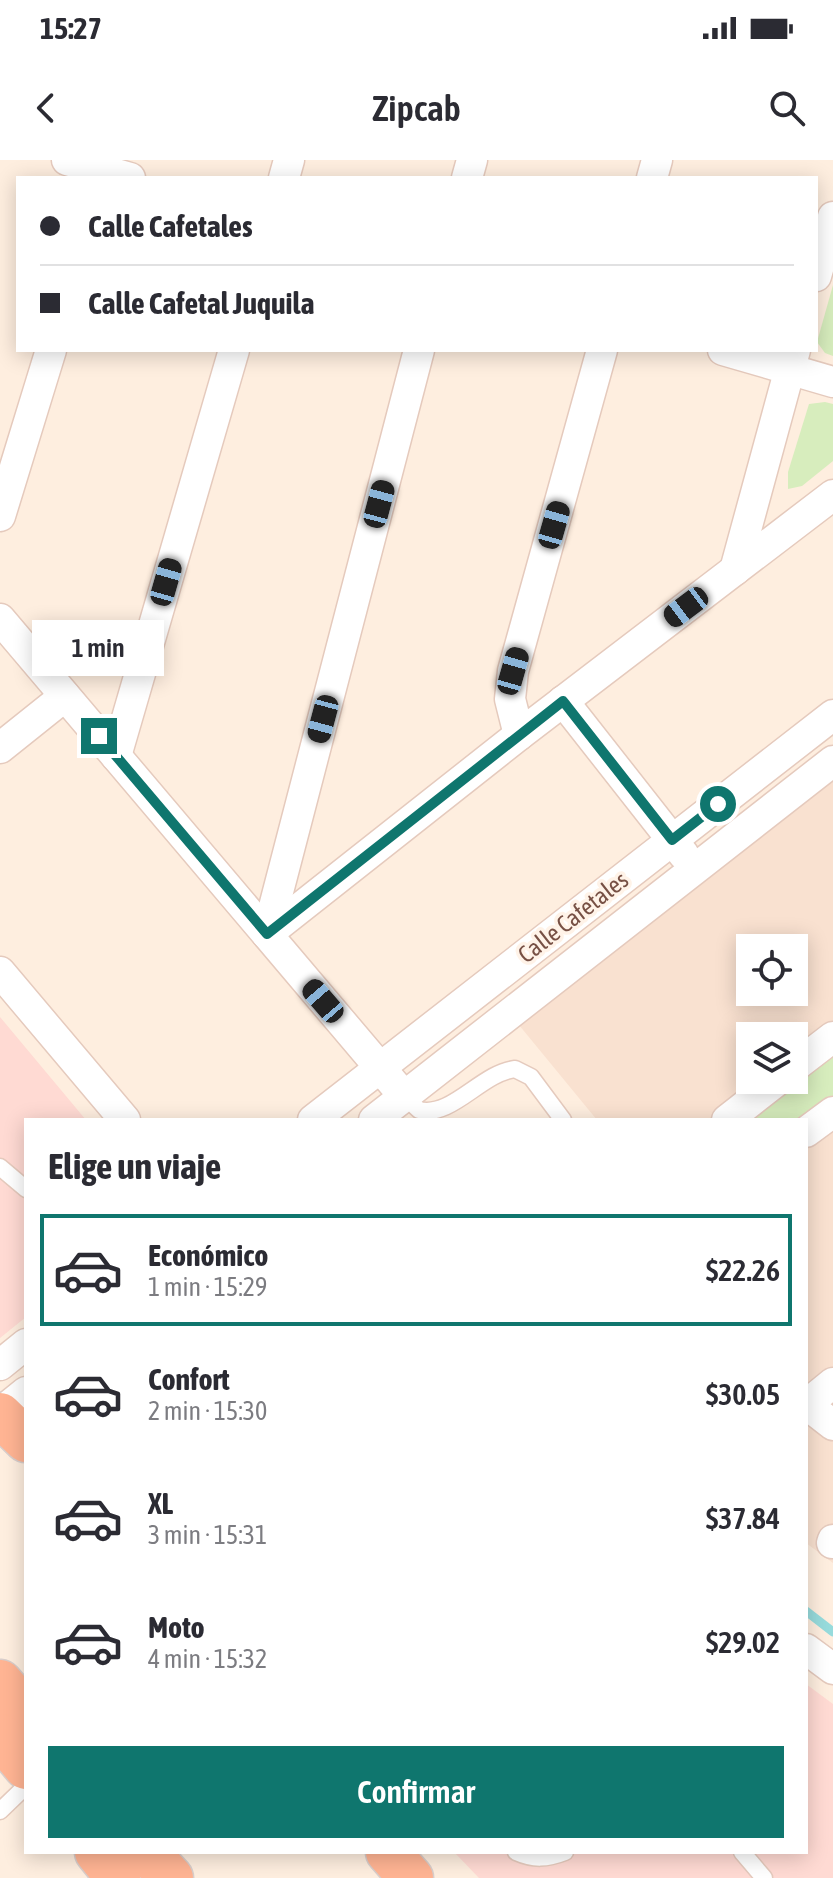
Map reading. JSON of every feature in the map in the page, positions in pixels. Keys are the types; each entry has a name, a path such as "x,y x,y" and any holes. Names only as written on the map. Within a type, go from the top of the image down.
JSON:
{"highway":[{"path":"0,1414 24,1438"},
{"path":"0,1682 24,1710"},
{"path":"0,1736 24,1765"},
{"path":"99,1854 118,1878"},
{"path":"149,1854 171,1878"},
{"path":"390,1854 411,1878"}],"street":[{"path":"67,160 112,172"},
{"path":"818,269 833,217"},
{"path":"0,516 50,352"},
{"path":"116,756 233,352"},
{"path":"267,934 418,352"},
{"path":"519,735 510,699 513,671 601,352"},
{"path":"738,352 792,359 833,382"},
{"path":"735,570 792,359"},
{"path":"267,934 519,735 833,495"},
{"path":"0,619 404,1096"},
{"path":"0,748 65,696"},
{"path":"563,701 695,869"},
{"name":"Calle Cafetales","path":"316,1118 833,715"},
{"name":"Calle Cafetales","path":"376,1118 833,761"},
{"path":"0,972 123,1118"},
{"path":"808,1056 833,1037"},
{"path":"730,1118 760,1094"},
{"path":"808,1131 833,1112"},
{"path":"0,1365 24,1346"},
{"path":"808,1402 833,1383"},
{"path":"0,1414 24,1394"},
{"path":"808,1406 833,1425"}],"lane":[{"path":"404,1096 419,1110 439,1111 498,1074 515,1069 531,1077 562,1118"},
{"path":"0,1167 24,1187"},
{"path":"0,1811 24,1788"},
{"path":"521,1854 531,1858 549,1858 560,1854"},
{"path":"744,1854 764,1878"}],"shaded area":[{"path":"833,779 833,1563 808,1544 808,1118 595,1118 519,1025"},
{"path":"0,1017 84,1118 24,1118 24,1319 0,1338"},
{"path":"808,1685 833,1704 833,1878 479,1878 456,1854 808,1854"}],"green space":[{"path":"833,285 833,356 825,353 818,338"},
{"path":"809,404 833,404 833,461 802,486 788,489 788,472"},
{"path":"833,1050 833,1101 808,1118 746,1118 776,1094 808,1094 808,1069"}],"waterway":[{"path":"808,1613 833,1632"}],"route":[{"path":"99,736 267,934 563,701 672,840 718,804"}]}
